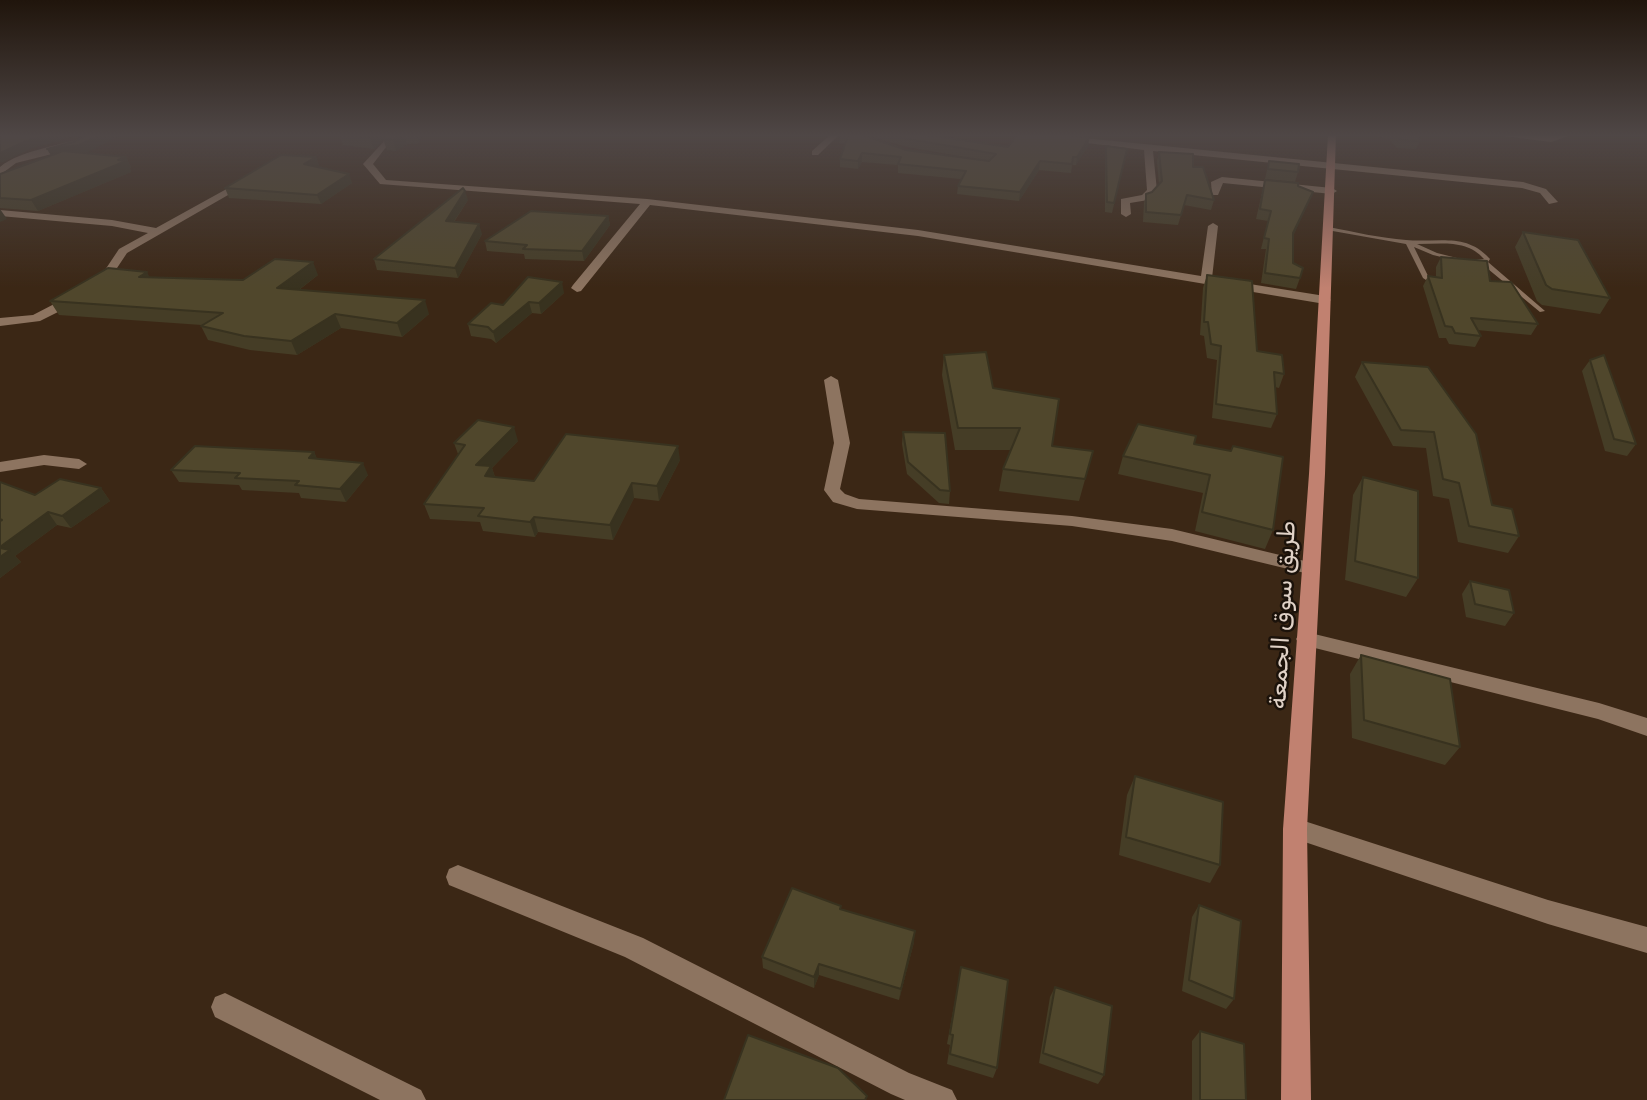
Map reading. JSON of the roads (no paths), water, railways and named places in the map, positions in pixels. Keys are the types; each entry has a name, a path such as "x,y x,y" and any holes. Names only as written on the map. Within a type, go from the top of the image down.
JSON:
{"main road":[{"name":"طريق سوق الجمعة","path":"1296,1100 1295,830 1332,185"}],"street":[{"path":"0,322 36,318 64,304 105,278 122,251 155,230 240,185"},
{"path":"427,185 647,202 918,233 1325,300"},
{"path":"1126,214 1125,201 1145,198 1152,191 1151,185"},
{"path":"1215,193 1216,185"},
{"path":"1275,185 1332,191"},
{"path":"1524,185 1543,191 1553,202"},
{"path":"577,288 647,202"},
{"path":"0,213 155,230"},
{"path":"1206,281 1213,226"},
{"path":"831,380 842,443 832,489 839,498 857,504 1072,521 1172,535 1309,568"},
{"path":"0,467 44,460 79,464"},
{"path":"1306,639 1599,711 1647,727"},
{"path":"1295,830 1548,912 1647,940"},
{"path":"458,877 634,947 901,1084 942,1100"},
{"path":"225,1007 411,1100"}],"lane":[{"path":"1329,229 1409,243 1442,242 1474,247 1483,252 1487,259 1483,262"},
{"path":"1409,243 1435,254 1483,262 1542,311"},
{"path":"1409,243 1426,278"}]}
